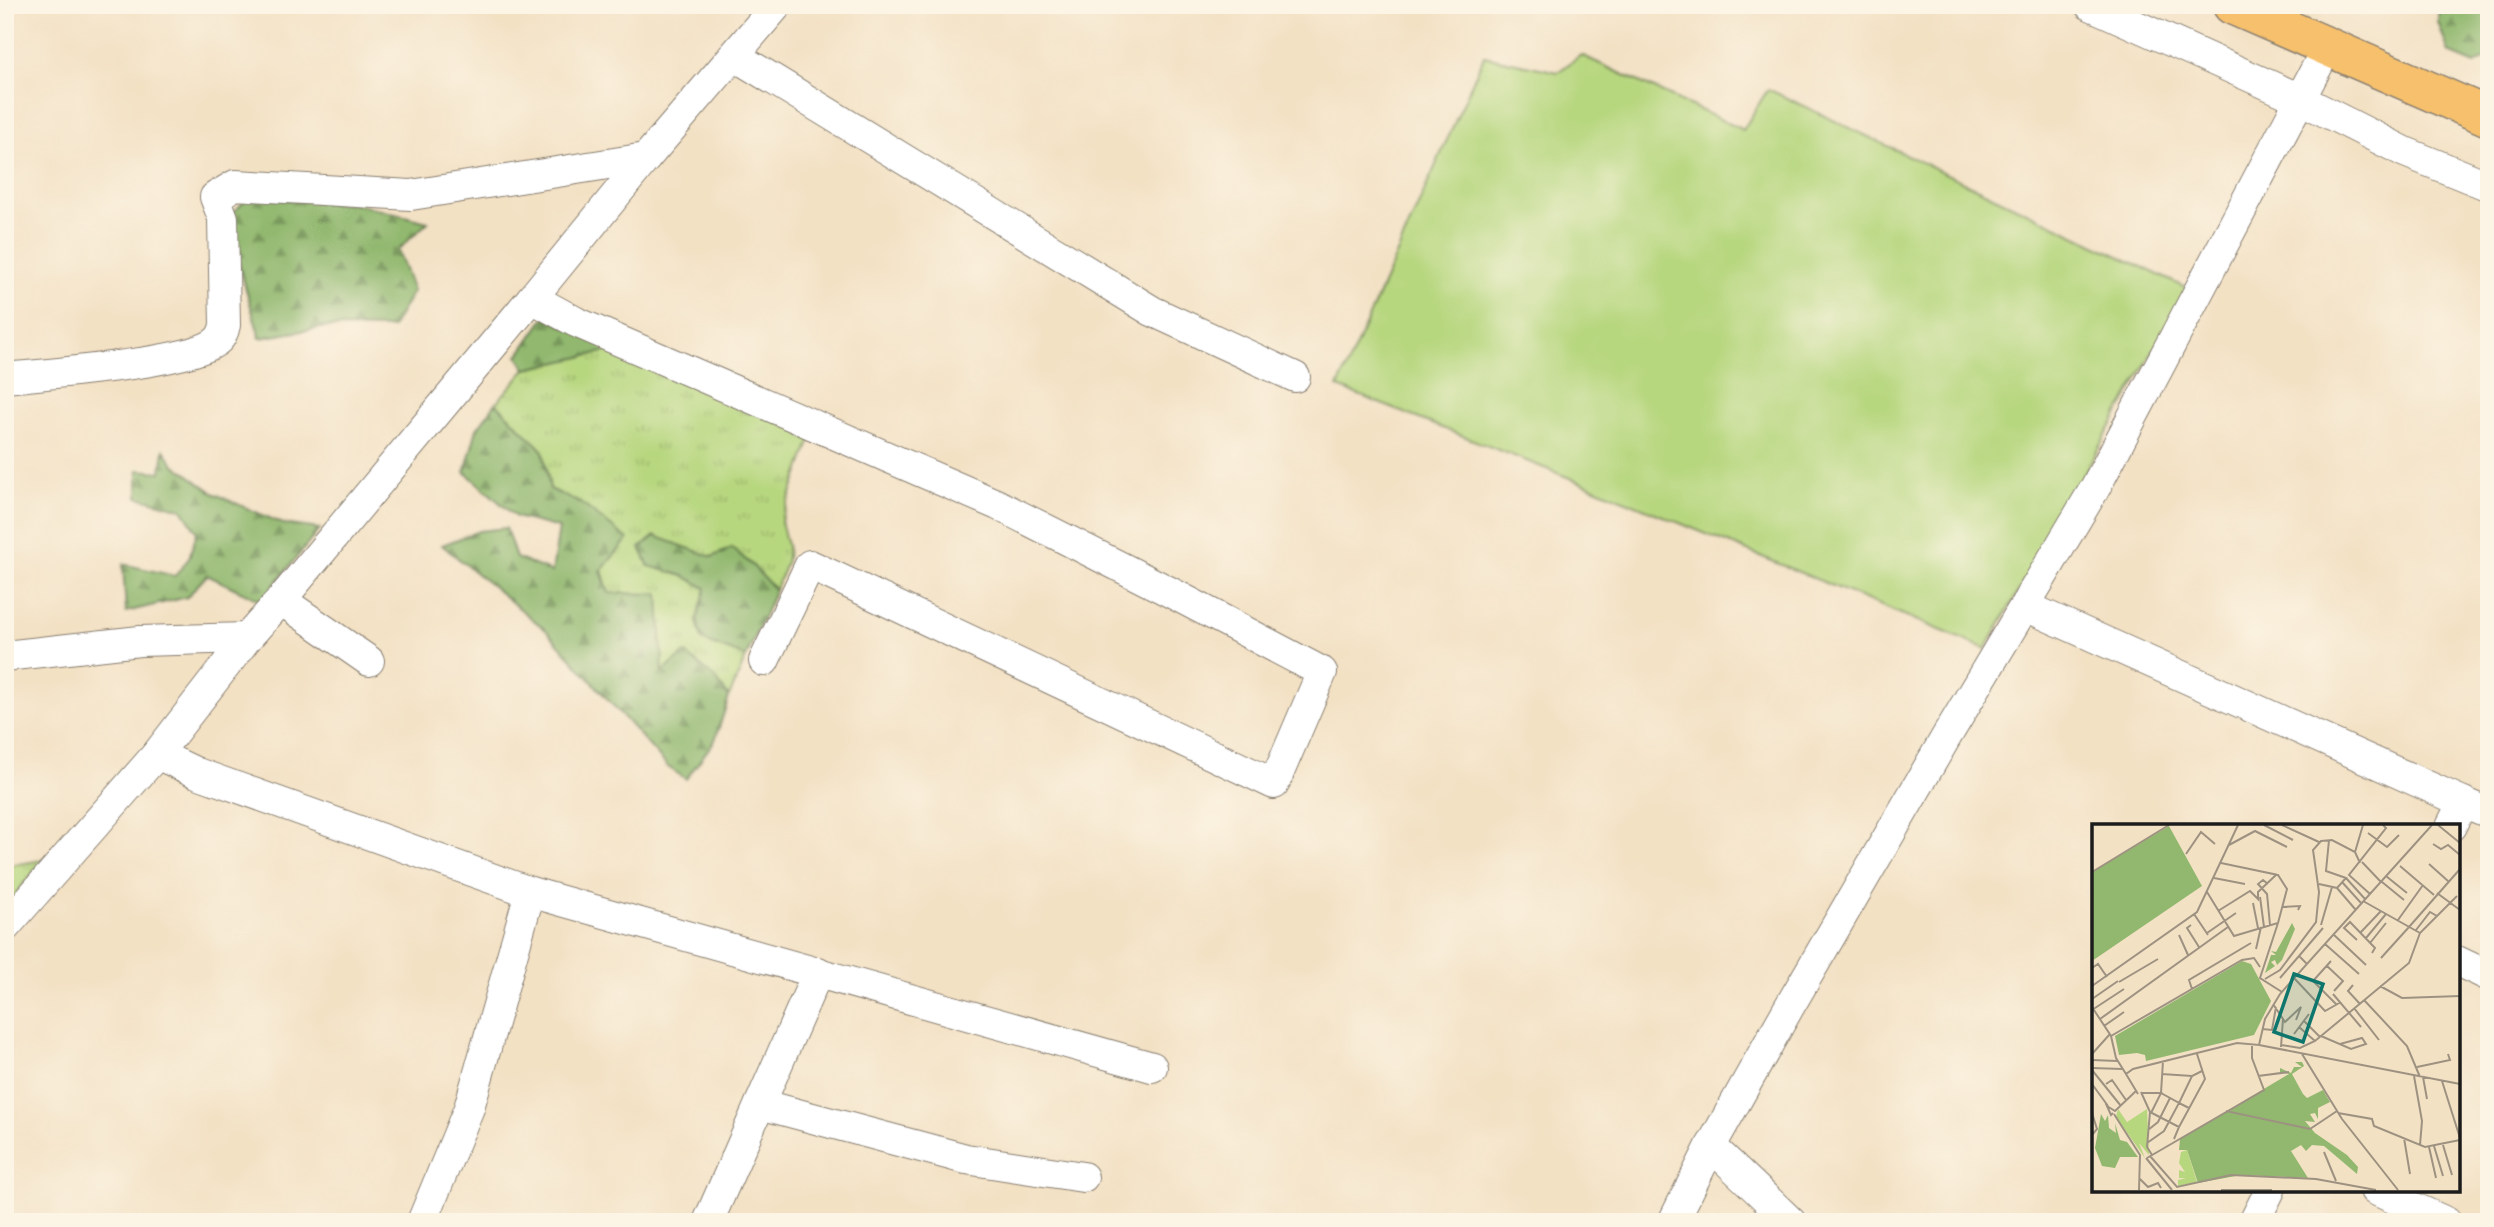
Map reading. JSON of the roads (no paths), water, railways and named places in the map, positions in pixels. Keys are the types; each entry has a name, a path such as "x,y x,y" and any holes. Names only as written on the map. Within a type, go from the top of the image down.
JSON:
{"highway":[{"path":"2232,5 2489,117"}],"street":[{"path":"5,927 158,754 247,638 646,158 777,5"},
{"path":"2090,5 2300,99 2404,152 2489,186"},
{"path":"1673,1222 1711,1146 1788,1009 2095,488 2328,46"},
{"path":"735,56 1152,311 1295,377"},
{"path":"5,377 93,369 177,356 218,341 225,325 223,218 215,197 235,185 411,195 646,158"},
{"path":"532,298 576,322 998,506 1322,672 1274,784 810,565 764,661"},
{"path":"281,600 369,662"},
{"path":"2025,606 2468,813"},
{"path":"5,656 140,641 247,638"},
{"path":"158,754 197,773 530,892 1152,1067"},
{"path":"422,1222 469,1108 530,892"},
{"path":"2459,962 2489,976"},
{"path":"708,1222 818,972"},
{"path":"760,1104 966,1159 1083,1177"},
{"path":"1711,1146 1791,1222"},
{"path":"2254,1222 2269,1192"},
{"path":"2379,1192 2446,1222"}]}
